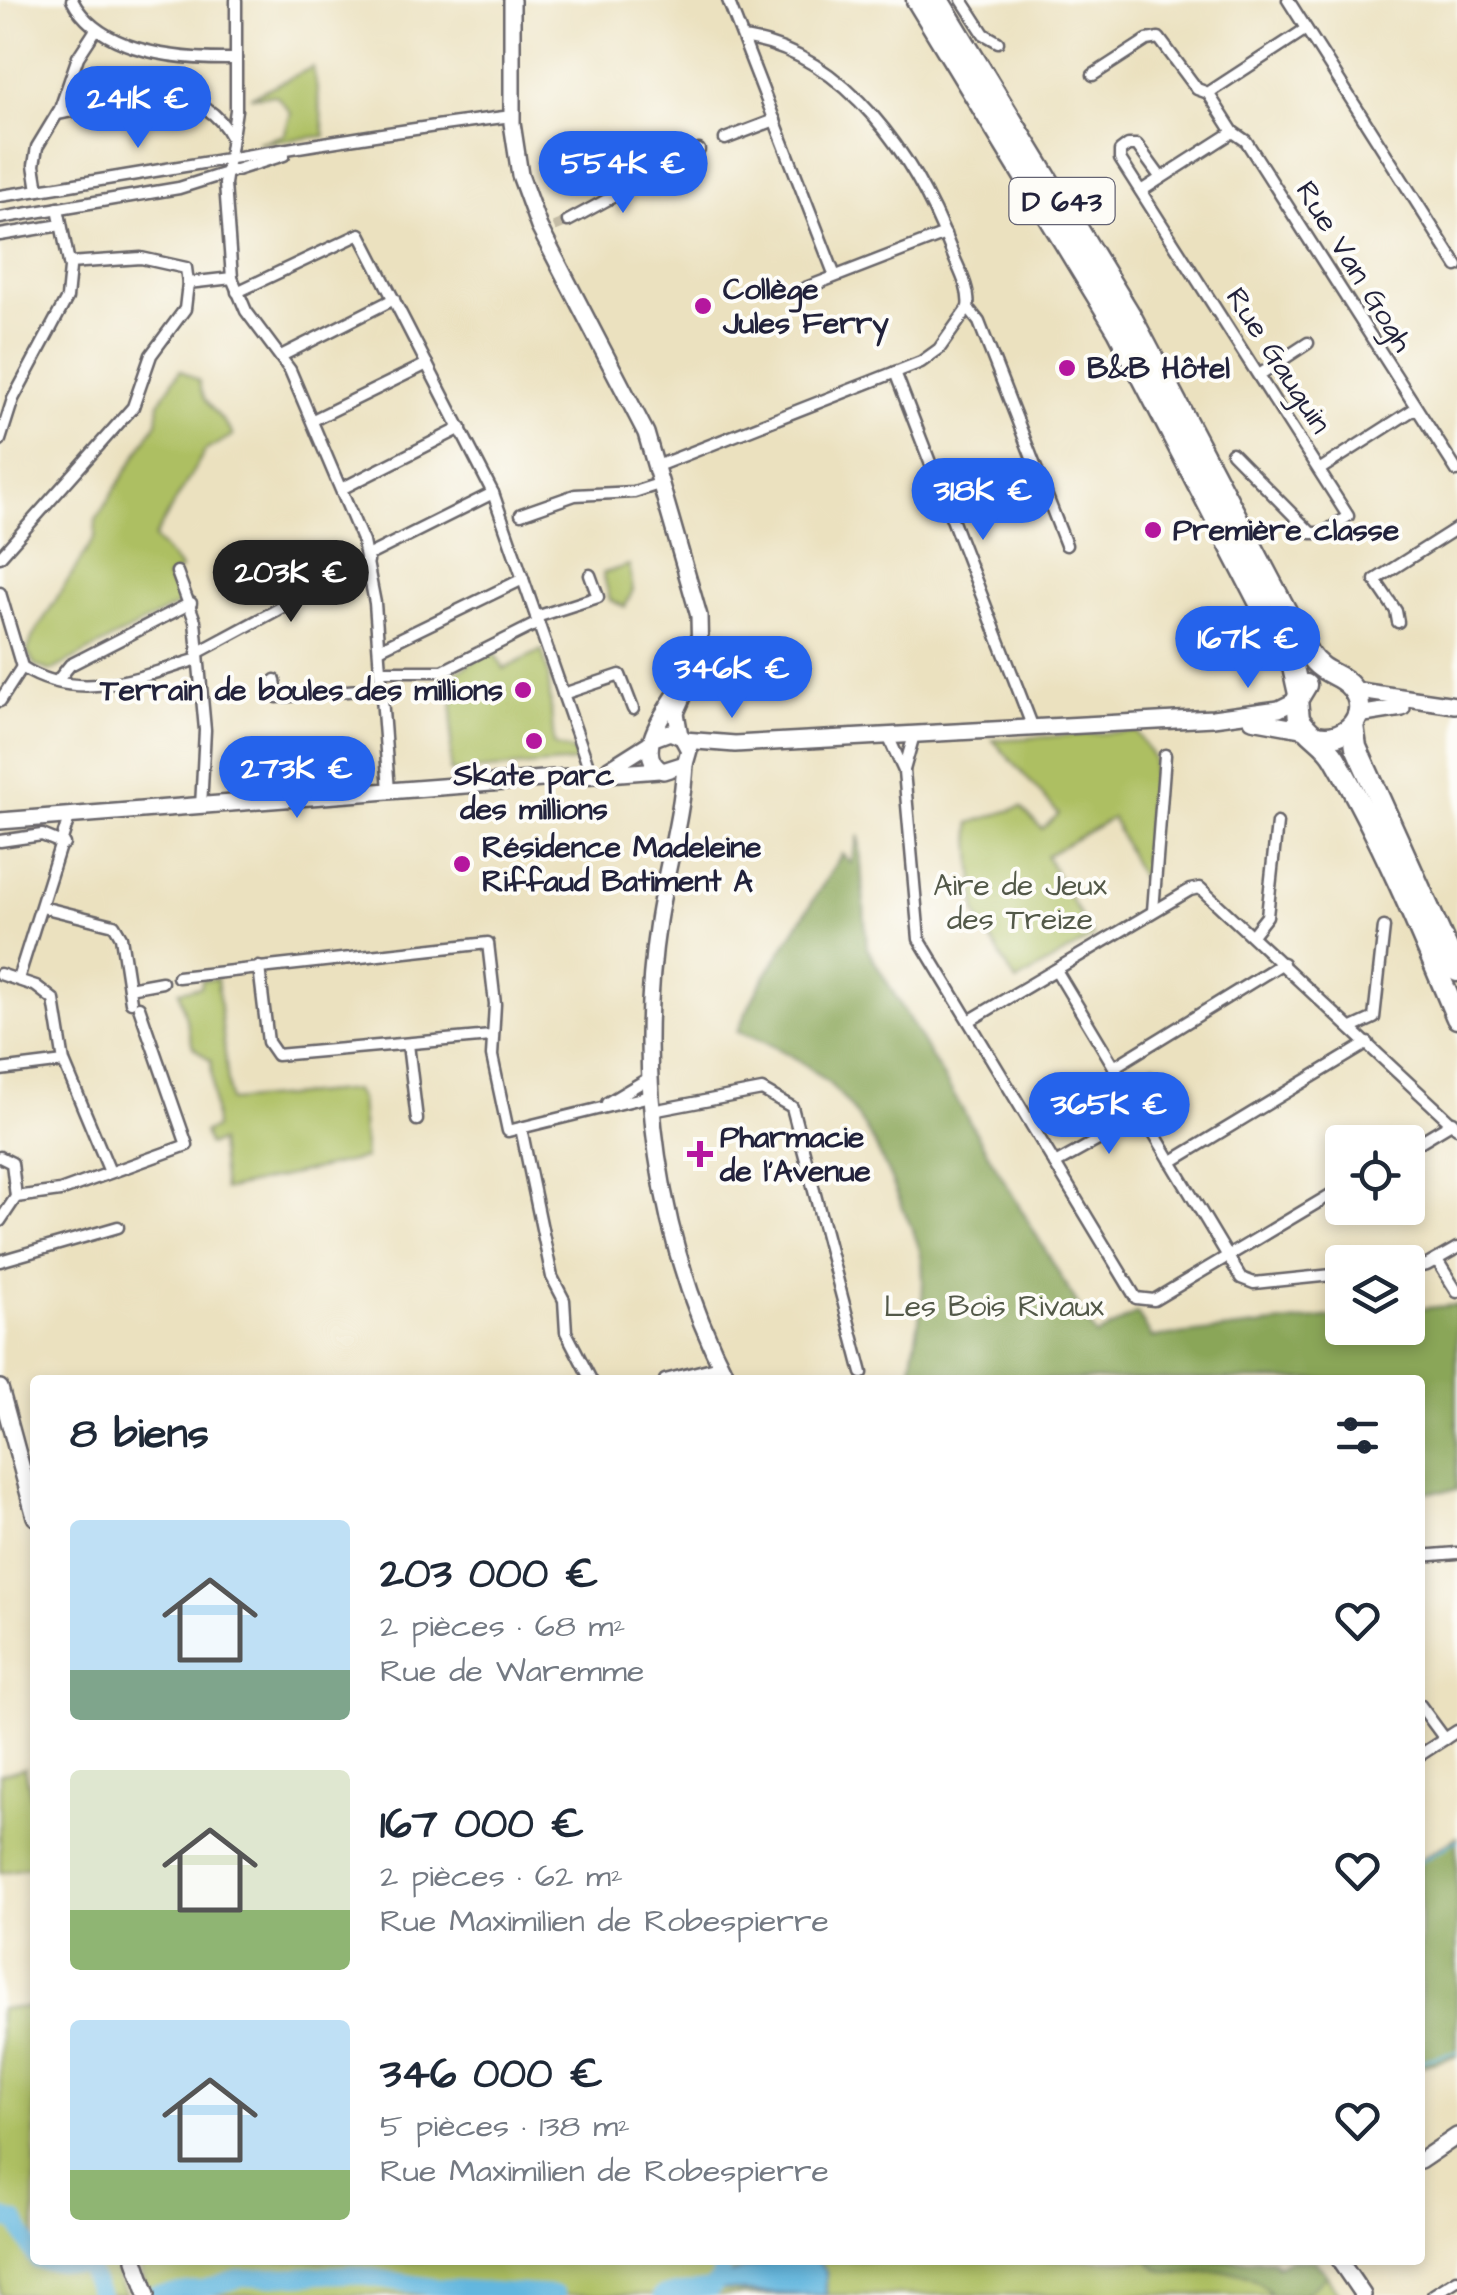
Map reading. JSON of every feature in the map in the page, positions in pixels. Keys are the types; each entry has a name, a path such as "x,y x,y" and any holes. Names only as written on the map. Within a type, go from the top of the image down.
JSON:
{"highway":[{"name":"D 643","path":"917,0 1127,347 1296,672 1298,697"},
{"name":"D 643","path":"938,0 1120,298 1235,507 1304,647 1330,676"},
{"path":"1457,971 1356,748 1353,690 1330,676 1314,680 1298,697 1298,716 1333,754 1389,863 1457,1018"},
{"path":"1312,733 1338,737 1356,720"}],"street":[{"path":"72,0 95,31 160,52 236,59"},
{"path":"220,176 232,138 236,0"},
{"path":"512,0 512,116 520,176 634,407 657,466 702,630 698,666 677,710 685,763 676,842 658,921 649,1078 681,1261 724,1373"},
{"path":"728,0 835,276"},
{"path":"962,0 984,34 998,42"},
{"path":"1288,0 1457,266"},
{"path":"1208,93 1306,29"},
{"path":"38,190 35,156 57,114 75,64 95,31"},
{"path":"657,466 895,372 939,350 968,308 968,293 945,234 909,160 864,107 792,53 744,38"},
{"name":"Rue Van Gogh","path":"1093,75 1147,40 1159,38 1195,86 1208,93 1233,132 1246,141 1457,471"},
{"path":"57,114 180,96 213,113 232,138"},
{"path":"0,196 229,157 512,116"},
{"path":"725,139 775,120"},
{"path":"1140,191 1233,132"},
{"name":"Rue Gauguin","path":"1161,178 1140,147 1128,145 1119,156 1348,516 1318,534 1306,530 1232,454"},
{"path":"0,218 168,190 309,148"},
{"path":"568,221 699,150"},
{"path":"213,161 226,204 232,278 237,292 246,311 282,356 343,488 368,558 389,791"},
{"path":"0,440 13,399 65,305 69,263 58,208"},
{"path":"0,235 61,225"},
{"path":"237,292 360,234 493,493 590,774"},
{"path":"802,289 945,234"},
{"path":"0,557 133,407 151,355 185,309 186,268 153,259 120,257 69,263"},
{"path":"188,283 232,278"},
{"path":"282,356 394,299"},
{"path":"968,308 980,322 1066,546"},
{"path":"1259,376 1308,343"},
{"path":"313,420 427,364"},
{"path":"895,372 1033,728"},
{"path":"1319,470 1416,408"},
{"path":"343,488 460,428"},
{"path":"521,514 574,495 629,492 662,483"},
{"path":"662,483 696,640 689,672 652,740 649,757 677,795 676,842"},
{"path":"22,667 58,680 104,688 197,656 368,558 493,493"},
{"path":"1398,622 1375,580 1457,528"},
{"path":"177,572 192,603 206,730 201,807"},
{"path":"381,670 443,671 537,620 598,596 590,575"},
{"path":"379,649 524,580"},
{"path":"0,593 22,667"},
{"path":"58,680 70,665 192,603"},
{"path":"0,700 22,667"},
{"path":"563,694 620,675 632,709"},
{"path":"275,680 277,697 382,688"},
{"path":"1353,690 1456,704"},
{"path":"590,774 619,766 667,732 698,744 914,735 1212,718 1279,710 1298,697"},
{"path":"1356,720 1382,708 1456,704"},
{"path":"1212,718 1312,733"},
{"path":"914,735 904,771 916,929 1134,1295 1144,1302 1325,1198"},
{"path":"888,736 904,771"},
{"path":"0,820 661,770 720,750 770,742"},
{"path":"1154,911 1165,756"},
{"path":"18,979 64,844 70,814"},
{"path":"1252,935 1266,916 1276,823"},
{"path":"0,841 42,834 64,844"},
{"path":"969,1021 1154,911 1200,888 1455,1125 1425,1140"},
{"path":"16,1197 60,1191 187,1145 129,988 120,937 114,925 42,907"},
{"path":"1352,1028 1372,1022 1375,1015 1384,927"},
{"path":"178,977 488,942 495,1004 492,1036 508,1131 598,1109 770,1091 788,1104 862,1373"},
{"path":"1114,1067 1283,963"},
{"path":"259,968 268,1042 277,1056 492,1036"},
{"path":"1056,970 1241,1278 1250,1282 1325,1275"},
{"path":"0,974 43,989 54,1000 64,1062 110,1172"},
{"path":"129,988 162,982"},
{"path":"1171,1162 1368,1043"},
{"path":"408,1044 417,1120"},
{"path":"0,1070 64,1062"},
{"path":"598,1109 649,1078"},
{"path":"1055,1164 1142,1114"},
{"path":"520,1128 554,1282 564,1300 566,1332 588,1375"},
{"path":"0,1157 12,1163 16,1197 0,1221"},
{"path":"0,1261 118,1226"},
{"path":"1425,1263 1457,1248"},
{"path":"1438,1260 1457,1292"},
{"path":"0,1388 30,1499"},
{"path":"1425,1556 1457,1553"},
{"path":"1425,1712 1445,1739"},
{"path":"1425,1751 1457,1731"},
{"path":"1425,2158 1457,2136"},
{"path":"137,2265 146,2293"},
{"path":"1333,2265 1352,2295"},
{"path":"1343,2265 1363,2295"},
{"path":"1433,2295 1457,2280"}],"green space":[{"path":"313,67 325,136 257,143 284,135 291,113 276,95 250,97"},
{"path":"180,370 199,381 208,404 233,435 205,451 154,538 181,569 167,578 183,602 51,671 36,666 27,652 32,638 95,537 96,520 157,422 159,403"},
{"path":"629,565 633,590 625,607 610,600 603,573"},
{"path":"542,650 548,672 554,745 573,751 578,762 450,772 454,673 493,651 504,669"},
{"name":"Aire de Jeux des Treize","path":"1136,731 1154,759 1144,860 1148,864 1146,890 1112,818 1046,856 1093,937 1016,982 976,914 970,823 1021,807 1042,829 1059,814 993,740"},
{"name":"Les Bois Rivaux","path":"859,835 867,948 1096,1336 1137,1313 1152,1338 1325,1318 1325,1345 1425,1345 1425,1308 1457,1305 1457,1490 1425,1493 1425,1375 914,1375 911,1370 922,1298 921,1256 872,1140 857,1116 819,1075 769,1044 737,1032 757,990 842,854 851,863"},
{"path":"217,979 230,1101 354,1090 360,1098 365,1158 224,1190 219,1142 208,1145 204,1132 215,1128 211,1061 193,1047 179,991 201,987 202,980"},
{"path":"1155,1064 1176,1100 1157,1111 1136,1075"},
{"path":"25,1768 30,1792 30,1867 0,1873 0,1774"},
{"path":"1457,1837 1457,2056 1425,2065 1425,1857"},
{"path":"30,2007 30,2265 113,2265 126,2295 0,2295 0,2009"},
{"path":"139,2265 1319,2265 1340,2295 150,2295"},
{"path":"1154,2265 1319,2265 1327,2276 1302,2295 1271,2295 1256,2281 1240,2274 1160,2270"}],"water":[{"path":"759,2265 821,2265 826,2272 826,2295 711,2288 724,2275"}],"waterway":[{"path":"1425,1859 1457,1840"},
{"path":"1425,2060 1457,2052"},
{"path":"0,2217 17,2222 30,2247"},
{"path":"86,2265 100,2295"},
{"path":"662,2295 711,2288 721,2278 721,2265"},
{"path":"153,2295 203,2289 241,2278 350,2274 432,2287 556,2295"}],"tunnel":[{"path":"554,227 568,221"}],"place":[{"name":"Collège Jules Ferry","path":"703,306"},
{"name":"B&B Hôtel","path":"1067,368"},
{"name":"Première classe","path":"1153,530"},
{"name":"Terrain de boules des millions","path":"523,690"},
{"name":"Skate parc des millions","path":"534,741"},
{"name":"Résidence Madeleine Riffaud Batiment A","path":"462,864"},
{"name":"Pharmacie de l'Avenue","path":"700,1154"}]}
